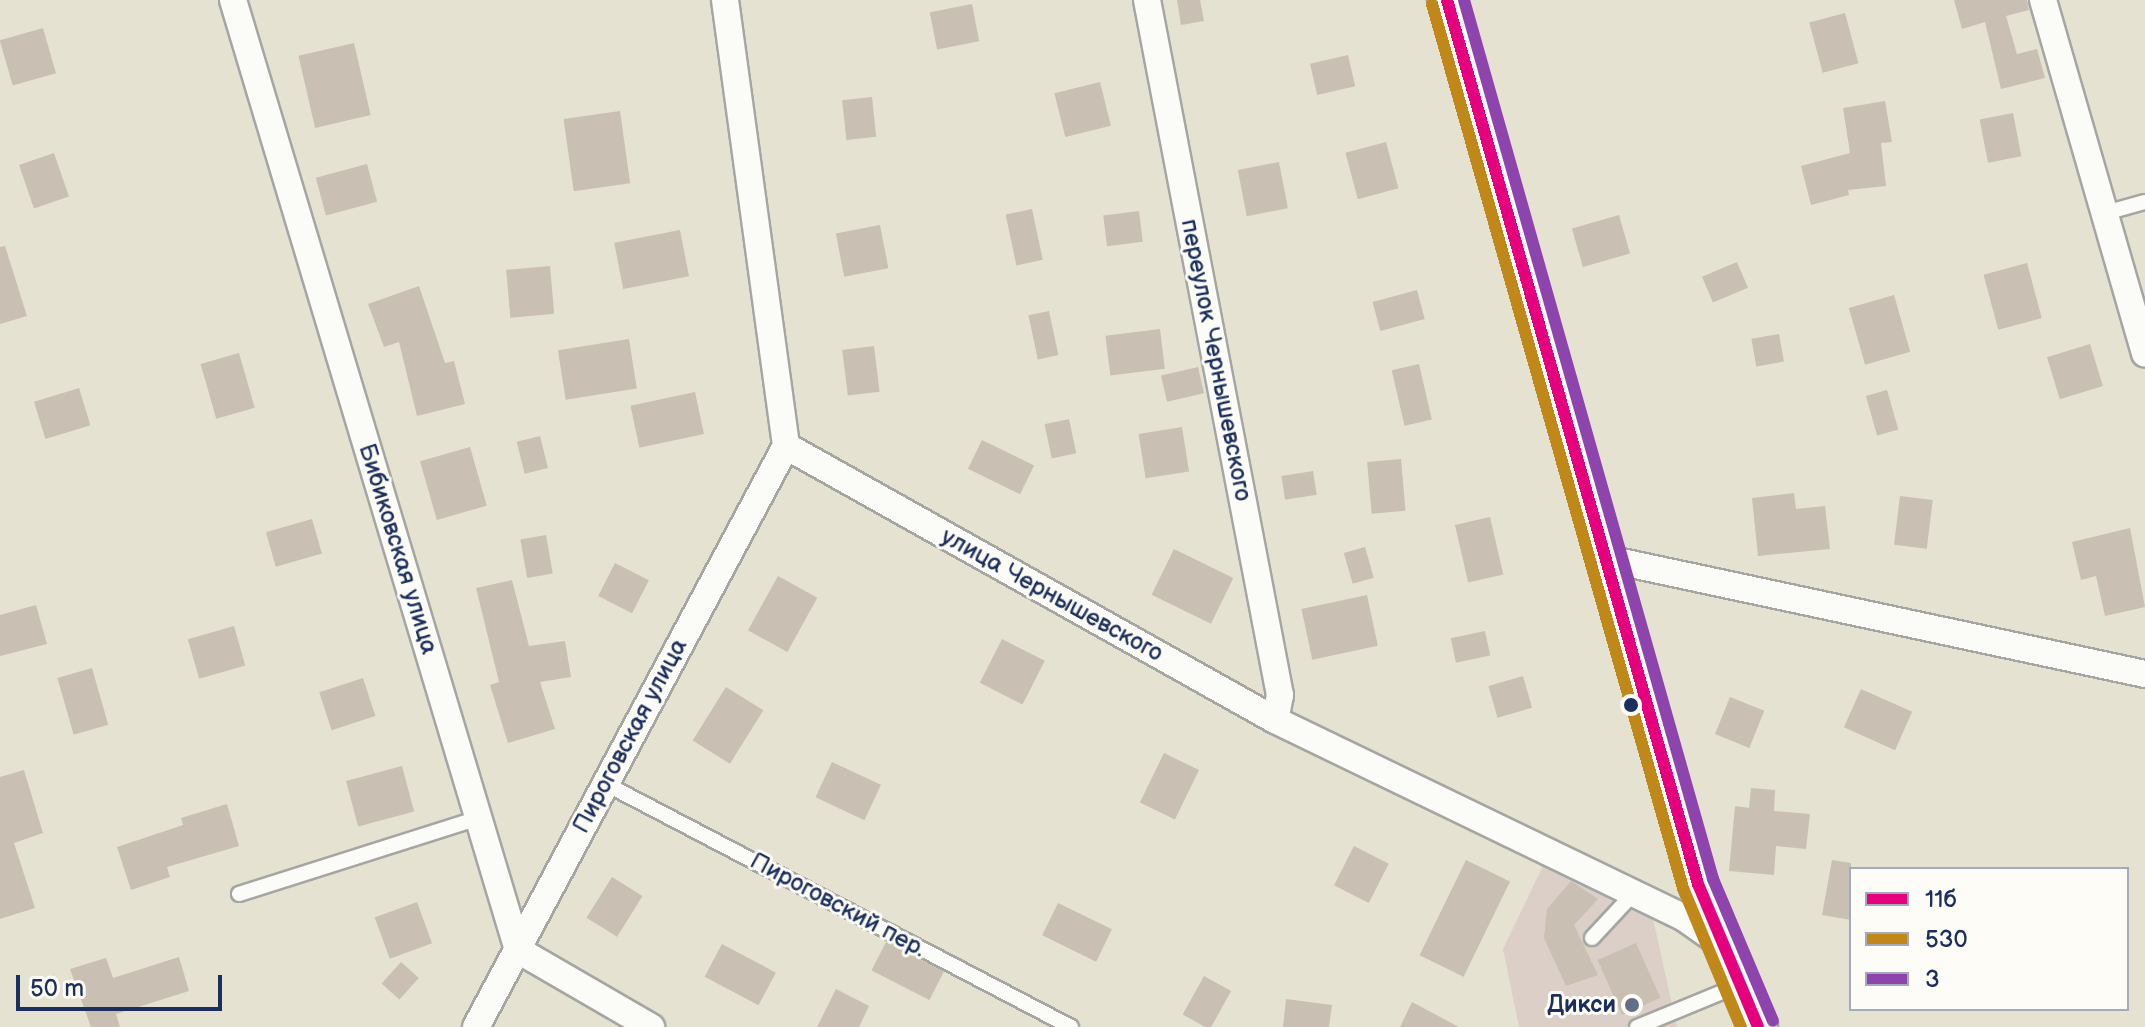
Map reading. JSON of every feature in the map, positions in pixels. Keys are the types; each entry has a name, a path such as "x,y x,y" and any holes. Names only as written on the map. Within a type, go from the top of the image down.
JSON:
{"street":[{"name":"Бибиковская улица","path":"233,0 518,950"},
{"path":"725,0 786,446"},
{"name":"переулок Чернышевского","path":"1147,0 1280,695 1275,720"},
{"path":"1447,0 1603,558 1720,943 1758,1027"},
{"path":"2043,0 2145,354"},
{"name":"улица Чернышевского","path":"786,446 1275,720 1631,896 1683,917 1720,943"},
{"name":"Пироговская улица","path":"476,1027 786,446"},
{"path":"1603,558 2145,674"},
{"path":"518,950 651,1027"}],"lane":[{"path":"2105,213 2145,202"},
{"name":"Пироговский пер.","path":"604,783 1071,1027"},
{"path":"239,894 478,818"},
{"path":"1592,938 1631,896"},
{"path":"1637,1027 1737,986"}],"shaded area":[{"path":"1544,864 1652,914 1677,1027 1519,1027 1503,949"}],"building":[{"path":"1177,0 1200,0 1204,21 1181,25"},
{"path":"1954,0 2027,0 2029,10 2006,16 2017,54 2037,49 2045,78 2001,89 1985,22 1962,29"},
{"path":"972,4 979,41 937,50 930,12"},
{"path":"1845,13 1858,63 1823,73 1809,23"},
{"path":"43,28 56,73 13,86 0,40"},
{"path":"354,43 371,115 315,128 298,56"},
{"path":"1348,55 1355,86 1317,95 1310,64"},
{"path":"1100,82 1111,126 1065,137 1054,93"},
{"path":"872,97 876,137 846,140 842,100"},
{"path":"1885,101 1892,142 1881,143 1886,186 1848,190 1849,195 1811,205 1801,166 1850,153 1843,108"},
{"path":"620,111 630,183 574,191 564,119"},
{"path":"2013,113 2021,156 1988,163 1980,119"},
{"path":"1386,142 1398,188 1358,199 1345,153"},
{"path":"54,153 69,196 34,209 19,165"},
{"path":"1279,162 1288,208 1247,216 1238,170"},
{"path":"367,164 377,202 326,215 316,178"},
{"path":"1032,209 1043,260 1016,265 1006,215"},
{"path":"1139,211 1143,242 1107,246 1103,215"},
{"path":"1619,215 1630,253 1583,267 1572,229"},
{"path":"880,225 888,268 844,277 836,234"},
{"path":"680,230 689,276 623,289 614,243"},
{"path":"5,246 27,316 0,324 0,247"},
{"path":"1737,262 1748,288 1713,303 1702,277"},
{"path":"2027,263 2042,318 1998,330 1984,275"},
{"path":"550,266 554,314 510,318 506,270"},
{"path":"419,286 445,363 454,361 465,404 417,416 399,342 384,347 368,304"},
{"path":"1417,290 1425,319 1380,331 1373,302"},
{"path":"1894,295 1910,352 1865,365 1849,308"},
{"path":"1049,311 1058,355 1038,359 1028,315"},
{"path":"1160,329 1165,369 1110,375 1105,336"},
{"path":"1779,334 1784,362 1756,366 1751,339"},
{"path":"629,339 637,388 566,400 558,350"},
{"path":"2090,344 2103,386 2060,399 2047,357"},
{"path":"874,346 880,392 848,396 842,350"},
{"path":"239,353 255,408 216,419 201,364"},
{"path":"1419,364 1432,420 1405,426 1392,370"},
{"path":"1198,367 1204,393 1167,402 1161,376"},
{"path":"79,388 90,425 45,439 34,402"},
{"path":"1887,390 1898,429 1877,435 1866,396"},
{"path":"695,392 704,434 639,448 630,406"},
{"path":"1069,419 1076,453 1052,458 1045,424"},
{"path":"1182,427 1189,471 1146,478 1139,434"},
{"path":"540,436 548,468 525,474 517,442"},
{"path":"982,440 1034,465 1020,494 968,469"},
{"path":"470,447 487,506 437,520 420,461"},
{"path":"1401,459 1406,511 1372,514 1367,462"},
{"path":"1313,471 1317,495 1285,500 1281,476"},
{"path":"1794,493 1796,509 1825,506 1830,549 1758,556 1752,498"},
{"path":"1900,496 1933,500 1927,549 1894,545"},
{"path":"1490,517 1503,574 1468,583 1455,525"},
{"path":"312,519 322,554 276,567 266,532"},
{"path":"2130,528 2145,607 2105,616 2096,576 2081,580 2072,542"},
{"path":"546,535 553,573 527,578 520,540"},
{"path":"1365,547 1374,578 1353,584 1344,553"},
{"path":"1174,549 1233,578 1211,624 1152,595"},
{"path":"615,563 649,580 632,613 598,596"},
{"path":"778,576 817,598 787,652 748,630"},
{"path":"512,580 529,646 565,641 571,677 540,682 555,729 508,743 490,685 499,682 476,588"},
{"path":"1367,595 1378,646 1312,660 1301,609"},
{"path":"36,605 47,644 0,656 0,615"},
{"path":"234,626 245,665 199,679 188,639"},
{"path":"1485,631 1490,655 1456,663 1451,638"},
{"path":"1002,639 1045,661 1023,704 980,683"},
{"path":"92,668 108,725 74,735 57,678"},
{"path":"1523,676 1532,708 1497,718 1488,686"},
{"path":"363,678 375,716 332,730 319,692"},
{"path":"726,687 763,710 730,764 693,740"},
{"path":"1861,689 1912,712 1895,750 1844,727"},
{"path":"1730,697 1764,711 1749,748 1715,734"},
{"path":"1164,753 1199,770 1175,820 1140,802"},
{"path":"832,762 881,785 864,820 816,797"},
{"path":"402,766 414,811 358,826 346,781"},
{"path":"24,770 43,833 14,843 35,908 0,919 0,777"},
{"path":"1751,788 1775,790 1774,811 1810,814 1806,849 1776,846 1774,875 1729,871 1735,806 1749,808"},
{"path":"227,804 239,846 167,867 170,877 131,890 117,847 183,825 181,818"},
{"path":"1354,846 1389,864 1369,903 1334,885"},
{"path":"1466,860 1510,881 1464,977 1420,955"},
{"path":"1832,860 1851,863 1849,920 1822,915"},
{"path":"612,877 643,896 617,937 587,918"},
{"path":"1571,881 1598,899 1574,925 1598,975 1566,986 1544,938 1547,909"},
{"path":"417,902 432,943 390,959 375,917"},
{"path":"1058,903 1112,929 1096,962 1042,935"},
{"path":"886,942 944,972 929,1000 871,971"},
{"path":"1636,943 1660,998 1622,1015 1598,960"},
{"path":"722,944 776,973 758,1005 705,977"},
{"path":"179,957 189,991 116,1014 120,1027 91,1027 70,969 106,958 113,978"},
{"path":"401,962 419,978 399,1000 382,984"},
{"path":"1204,976 1231,991 1211,1027 1183,1014"},
{"path":"836,989 869,1006 859,1027 817,1027"},
{"path":"1286,999 1332,1005 1329,1027 1283,1027"},
{"path":"1412,1002 1459,1027 1400,1027"}],"transit line":[{"name":"11б","path":"1447,0 1698,884 1758,1027"},
{"name":"3","path":"1464,0 1713,879 1773,1021"},
{"name":"530","path":"1432,4 1683,888 1741,1027"}],"place":[{"name":"Дикси","path":"1632,1005"}]}
